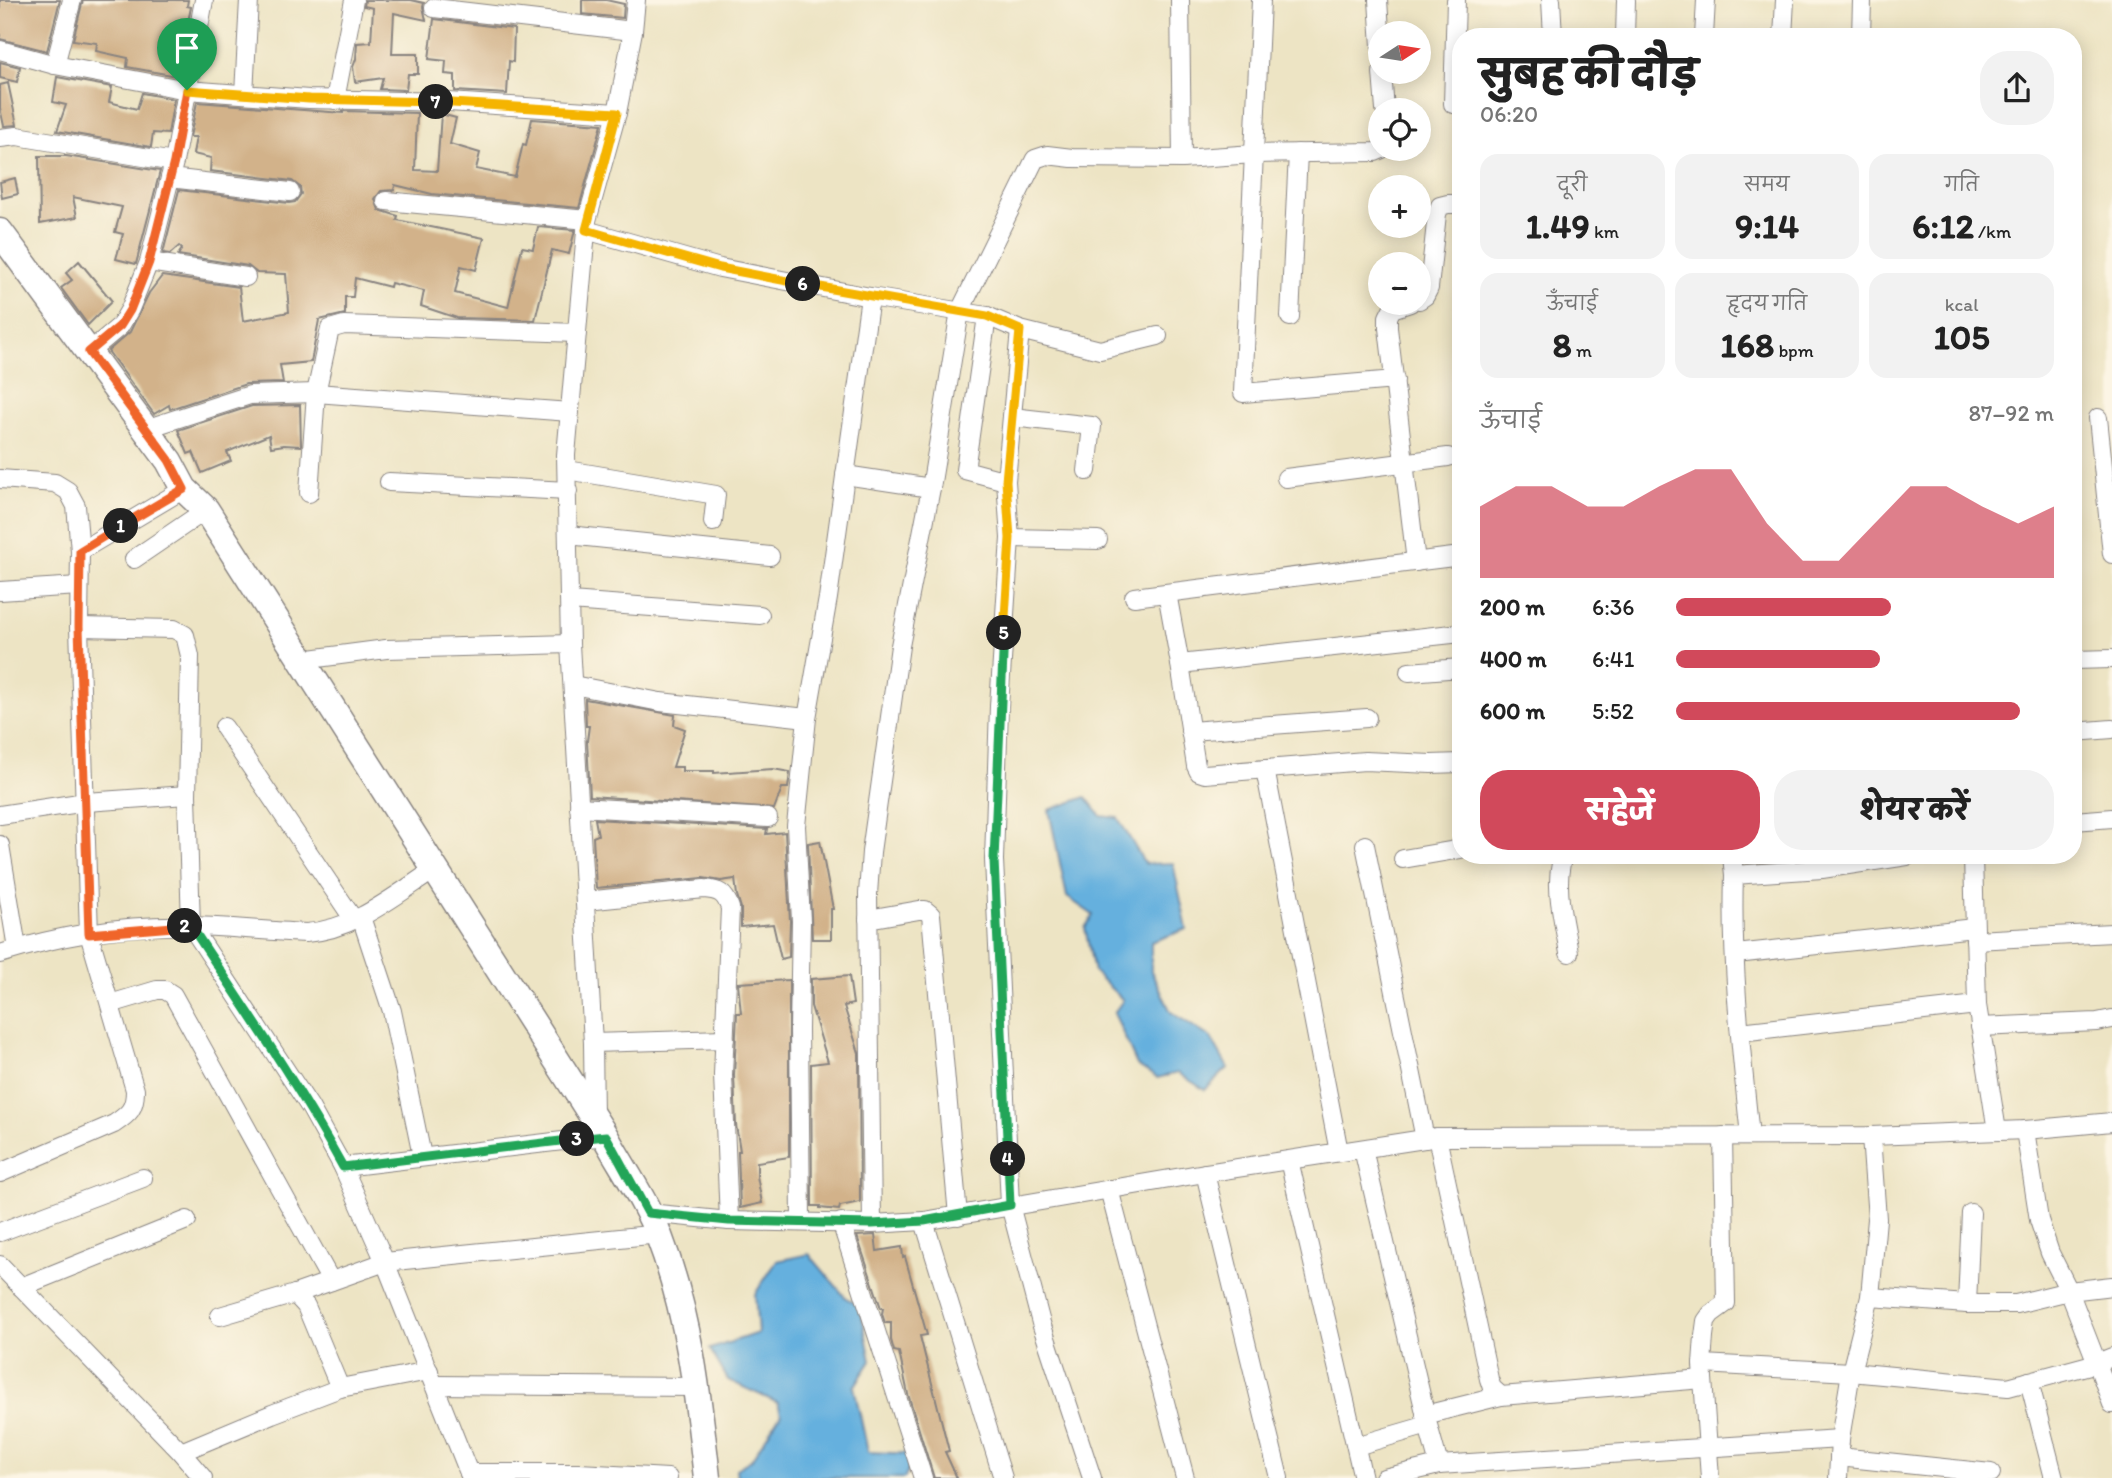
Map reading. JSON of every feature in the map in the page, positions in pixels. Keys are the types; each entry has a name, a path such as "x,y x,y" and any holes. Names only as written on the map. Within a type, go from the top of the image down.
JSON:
{"street":[{"path":"55,65 72,0"},
{"path":"89,352 120,326 130,310 149,262 172,170 204,0"},
{"path":"244,94 249,0"},
{"path":"335,100 354,0"},
{"path":"600,1127 570,644 567,470 586,225 617,113 633,31 636,0"},
{"path":"1180,0 1182,159"},
{"path":"1261,0 1243,393 1395,380"},
{"path":"1378,0 1379,21"},
{"path":"1455,28 1456,0"},
{"path":"1551,0 1553,28"},
{"path":"1625,28 1626,0"},
{"path":"1704,28 1706,0"},
{"path":"1783,28 1785,0"},
{"path":"1861,28 1862,0"},
{"path":"434,8 633,31"},
{"path":"0,50 55,65 187,90 617,113"},
{"path":"0,138 17,136 172,170 290,192"},
{"path":"872,1224 868,919 871,852 900,646 931,488 960,311 1035,159 1047,155 1072,158 1182,159 1254,154 1368,152"},
{"path":"1290,317 1298,153"},
{"path":"386,201 586,225 720,268 987,316 1020,330 1100,350 1158,336"},
{"path":"1431,270 1437,214 1440,206 1452,204"},
{"path":"0,232 169,460 184,489 206,510 600,1127 653,1224 690,1340 698,1387 707,1478"},
{"path":"149,262 246,276"},
{"path":"801,1221 801,921 796,826 807,718 828,598 870,297"},
{"path":"1389,315 1403,464 1416,562"},
{"path":"987,316 965,470 1006,481"},
{"path":"309,493 316,394 330,329 344,325 577,333"},
{"path":"1020,330 1006,481 1010,538 999,706 994,860 1010,1205 1041,1323 1093,1478"},
{"path":"145,429 250,395 316,394 570,412"},
{"path":"1012,417 1092,426 1087,471"},
{"path":"2098,418 2112,554"},
{"path":"1286,478 1448,457"},
{"path":"567,470 716,495 713,522"},
{"path":"845,475 931,488"},
{"path":"0,479 55,483 68,491 76,506 80,551 79,627 89,934 135,1090 135,1104 130,1113 114,1124 0,1173"},
{"path":"389,482 568,491"},
{"path":"80,551 184,489"},
{"path":"134,559 206,510"},
{"path":"568,535 770,556"},
{"path":"1010,538 1098,540"},
{"path":"1133,597 1452,557"},
{"path":"0,591 79,586"},
{"path":"1167,593 1199,772 1211,775 1365,761 1452,763"},
{"path":"570,601 760,615"},
{"path":"79,627 174,629 185,635 190,656 187,795 191,926 310,1107 343,1167 385,1262 470,1475 579,1473 668,1478"},
{"path":"1180,664 1452,634"},
{"path":"302,660 386,649 570,644"},
{"path":"2082,660 2112,659"},
{"path":"1409,672 1452,669"},
{"path":"573,684 660,702 807,718"},
{"path":"1190,731 1367,718"},
{"path":"224,727 357,918 392,1011 422,1156"},
{"path":"2082,731 2112,729"},
{"path":"1265,769 1339,1152"},
{"path":"0,815 86,802 187,795"},
{"path":"579,807 768,818"},
{"path":"2082,820 2112,818"},
{"path":"0,845 9,951 89,934 191,926 325,932 357,918 434,870"},
{"path":"1365,845 1489,1379 1501,1396"},
{"path":"1403,859 1452,851"},
{"path":"1561,864 1558,877 1569,953"},
{"path":"1733,864 1740,1032 1750,1136"},
{"path":"1734,876 1855,864"},
{"path":"1973,864 1977,1005 1997,1131"},
{"path":"585,901 704,889 718,890 726,897 730,908 723,1074 729,1221"},
{"path":"868,919 919,910 925,910 931,915 958,1216"},
{"path":"1736,954 1975,934 2112,933"},
{"path":"110,1004 157,990 166,990 173,995 331,1281"},
{"path":"1740,1032 1977,1005"},
{"path":"1980,1027 2112,1019"},
{"path":"593,1043 725,1039"},
{"path":"220,1316 295,1294 385,1262 653,1224 801,1221 872,1224 924,1221 1431,1138 1871,1136 2025,1130 2112,1122"},
{"path":"343,1167 600,1127"},
{"path":"2025,1130 2039,1220 2049,1253 2105,1360 2112,1404"},
{"path":"1710,1478 1702,1372 1706,1321 1726,1303 1723,1136"},
{"path":"1838,1478 1840,1438 1851,1371 1870,1297 1877,1219 1871,1136"},
{"path":"1363,1149 1440,1465"},
{"path":"1289,1160 1363,1478"},
{"path":"1205,1173 1279,1478"},
{"path":"0,1232 143,1178"},
{"path":"1109,1189 1185,1478"},
{"path":"1967,1304 1971,1213"},
{"path":"21,1287 187,1220"},
{"path":"924,1221 1003,1478"},
{"path":"841,1222 923,1478"},
{"path":"0,1265 203,1478"},
{"path":"1870,1297 1967,1304 2016,1304 2069,1291 2112,1286"},
{"path":"295,1294 306,1306 340,1388"},
{"path":"1356,1446 1501,1396 1702,1372 1851,1371 2008,1387 2105,1360"},
{"path":"181,1452 340,1388 432,1378 698,1387"},
{"path":"2029,1381 2054,1478"},
{"path":"1384,1478 1440,1465 1840,1438"},
{"path":"1839,1457 1991,1473"}],"water":[{"path":"1086,797 1101,816 1118,818 1145,864 1173,863 1187,929 1151,942 1151,971 1171,1012 1211,1038 1228,1068 1205,1090 1178,1073 1157,1078 1137,1065 1114,1013 1123,1000 1094,972 1085,928 1093,915 1067,897 1049,810"},
{"path":"809,1254 846,1298 860,1306 871,1361 854,1387 868,1452 914,1454 905,1478 737,1478 736,1469 751,1460 781,1414 778,1403 728,1380 710,1349 758,1333 755,1294 777,1261"}],"building":[{"path":"0,0 60,0 47,51 0,39"},
{"path":"83,0 188,0 187,6 191,7 177,76 127,67 128,58 96,51 97,43 73,40"},
{"path":"365,0 411,0 424,3 426,20 394,13 392,54 418,54 418,74 408,74 406,90 380,89 383,78 355,82 353,67 357,43 371,42 373,8 364,6"},
{"path":"582,0 606,0 624,4 623,18 582,14"},
{"path":"434,19 514,29 513,62 509,61 507,94 455,91 455,75 445,74 446,61 429,59"},
{"path":"0,62 20,67 17,82 0,78"},
{"path":"57,77 112,87 109,102 137,109 142,93 174,99 168,134 153,133 151,147 57,131 66,105 53,102"},
{"path":"8,83 17,125 4,126 0,108 0,85"},
{"path":"197,102 343,113 417,113 415,170 437,171 441,114 456,118 450,144 480,153 476,169 515,177 532,119 602,124 579,208 432,194 395,185 394,190 381,191 375,199 379,210 398,216 397,220 484,238 476,270 461,266 455,293 508,307 522,247 533,249 538,227 575,230 569,254 552,250 535,320 457,318 421,306 424,291 391,283 390,287 355,278 353,297 345,297 345,314 319,320 311,362 280,365 283,383 246,384 170,409 169,405 154,414 108,351 130,332 149,293 162,276 239,287 243,321 289,312 286,274 257,273 248,266 178,255 182,249 179,246 170,254 163,253 179,190 289,203 295,202 301,194 300,187 292,181 210,171 211,158 193,154 196,137 190,137"},
{"path":"39,156 66,156 160,171 136,264 116,259 123,234 115,232 122,207 73,197 77,217 40,224"},
{"path":"15,178 18,194 2,198 0,182"},
{"path":"79,261 112,301 88,325 61,288 72,280 66,273"},
{"path":"300,405 301,446 271,447 269,435 227,452 231,461 202,473 193,452 188,454 178,430 252,406"},
{"path":"585,699 675,715 674,725 685,729 673,767 682,767 682,771 714,773 773,769 790,772 788,788 782,788 774,809 590,796 587,741 589,726 586,726"},
{"path":"595,819 767,829 766,834 785,832 790,921 789,957 781,959 773,924 741,927 741,908 735,879 721,881 703,878 596,888 593,837 598,835"},
{"path":"820,841 833,909 831,939 812,939 808,843"},
{"path":"849,976 853,1004 844,1006 859,1053 860,1202 840,1206 839,1210 812,1206 811,1064 828,1062 811,1006 811,979"},
{"path":"789,980 789,1157 757,1162 762,1203 740,1208 740,1151 734,1075 737,1013 741,1013 738,983"},
{"path":"875,1235 877,1251 902,1247 927,1335 920,1336 949,1451 945,1452 957,1478 934,1478 908,1394 899,1352 894,1351 891,1323 885,1323 883,1308 857,1236"}],"route":[{"path":"187,90 309,99 449,102 617,113 586,230 720,268 987,316 1020,330 1006,481 1010,538 999,706 994,860 1010,1205 924,1221 872,1224 729,1221 648,1213 606,1136 343,1167 310,1107 191,926 138,928 89,934 79,627 80,551 184,489 169,460 89,352 120,326 130,310 149,262 174,162 187,90"}]}
